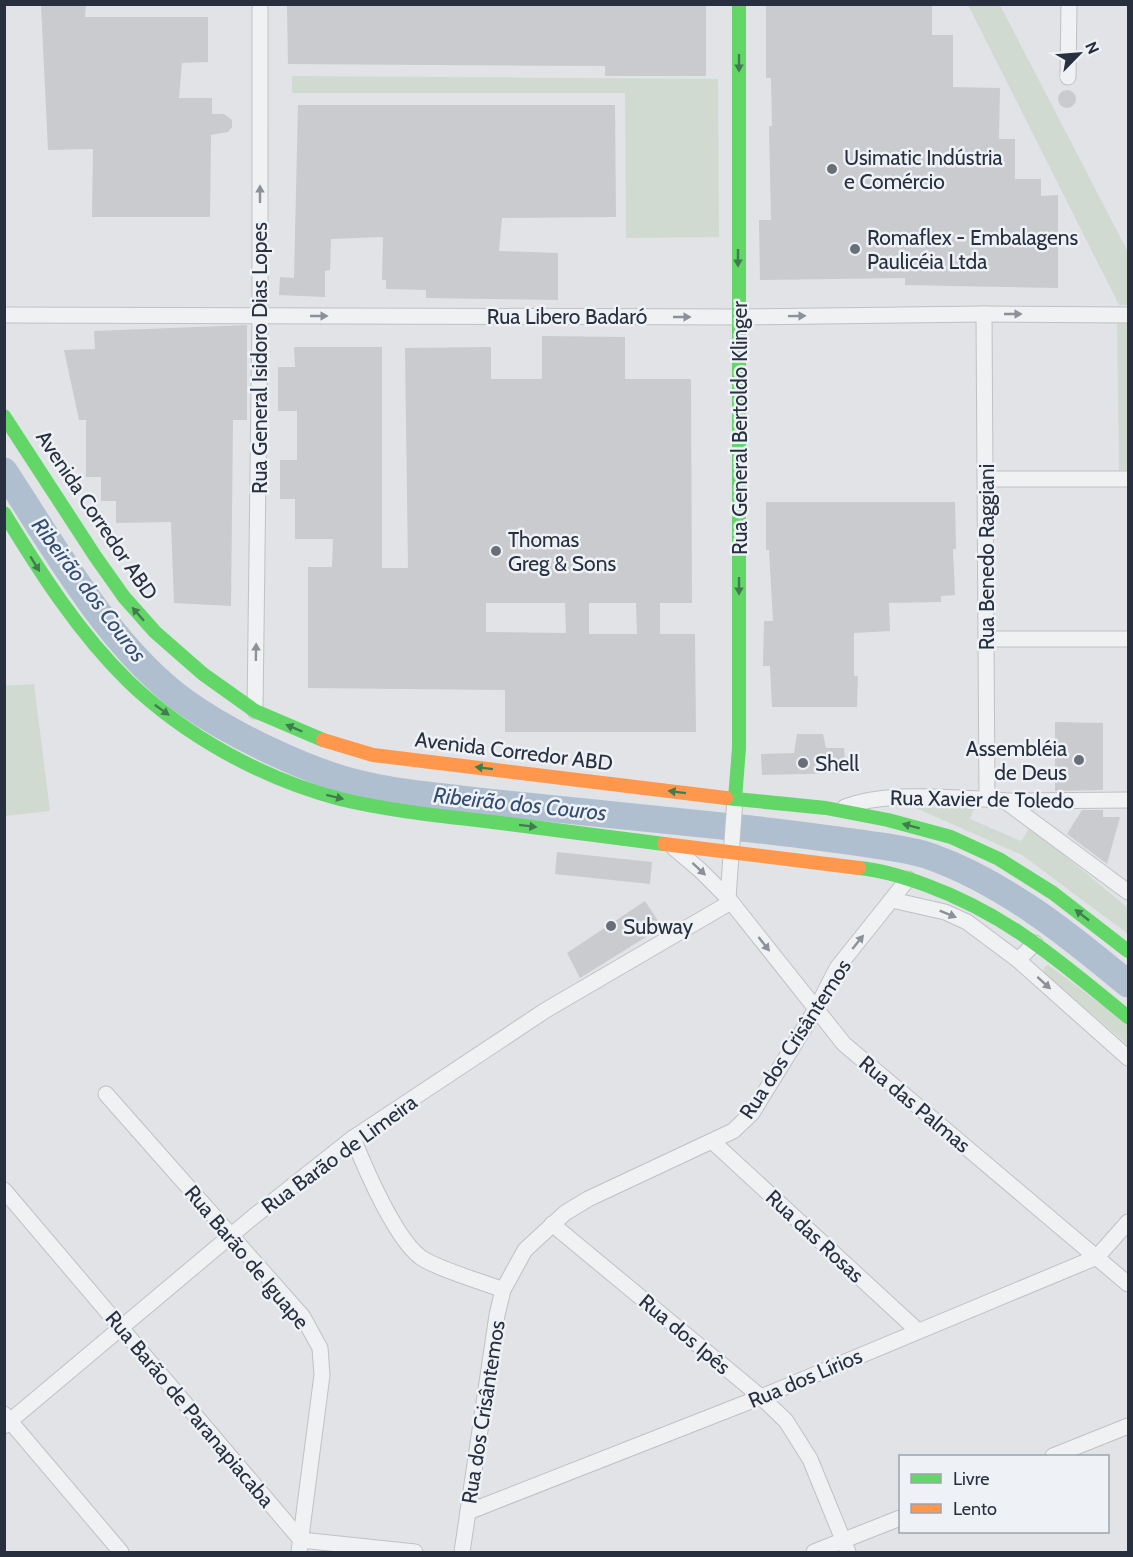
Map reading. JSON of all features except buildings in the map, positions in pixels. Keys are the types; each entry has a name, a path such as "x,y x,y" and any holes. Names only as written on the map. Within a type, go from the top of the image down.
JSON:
{"main road":[{"name":"Rua General Bertoldo Klinger","path":"735,804 740,748 739,4"},
{"name":"Avenida Corredor ABD","path":"4,416 124,597 154,632 202,674 255,711 327,742 373,755 735,804 837,810 888,820 951,837 999,859 1053,893 1128,951"},
{"path":"4,513 40,573 107,659 150,701 197,735 268,772 330,796 392,810 668,843 732,845 879,870 955,896 993,915 1035,943 1128,1017"}],"street":[{"name":"Rua General Isidoro Dias Lopes","path":"255,711 260,315 260,4"},
{"path":"1068,4 1068,77"},
{"name":"Rua Benedo Raggiani","path":"984,314 987,799"},
{"name":"Rua Libero Badaró","path":"4,315 738,317 1128,315"},
{"path":"986,479 1128,479"},
{"path":"987,639 1128,639"},
{"name":"Rua Xavier de Toledo","path":"837,810 863,800 881,798 1005,801 1128,800"},
{"path":"1005,801 1128,892"},
{"name":"Rua General Bertoldo Klinger","path":"732,845 735,804"},
{"name":"Rua das Palmas","path":"668,843 730,900 844,1044 1128,1284"},
{"path":"730,900 732,845"},
{"name":"Rua dos Crisântemos","path":"462,1552 497,1315 503,1290 525,1250 565,1213 588,1199 734,1131 752,1113 816,1009 837,968 908,879"},
{"name":"Rua Barão de Limeira","path":"6,1420 122,1329 232,1235 353,1138 546,1010 730,900"},
{"path":"892,900 945,912 967,922 1018,960 1128,1058"},
{"path":"1018,960 1035,943"},
{"name":"Rua Barão de Iguape","path":"106,1094 303,1317 320,1348 322,1375 300,1546"},
{"path":"353,1138 399,1234 410,1249 424,1260 503,1290"},
{"name":"Rua das Rosas","path":"713,1142 918,1331"},
{"name":"Rua Barão de Paranapiacaba","path":"4,1190 122,1329 300,1546"},
{"name":"Rua dos Lírios","path":"468,1512 762,1397 1097,1257 1128,1222"},
{"name":"Rua dos Ipês","path":"552,1224 762,1397 786,1421 805,1450 846,1546"},
{"path":"6,1420 121,1552"},
{"path":"1056,1455 1128,1426"},
{"path":"814,1552 846,1546 899,1519"},
{"path":"300,1546 416,1552"}],"shaded area":[{"path":"968,5 1000,5 1128,252 1128,305 1119,305"},
{"path":"292,76 718,79 719,237 626,238 625,93 292,93"},
{"path":"1117,323 1128,323 1128,473 1119,473"},
{"path":"34,684 50,811 5,816 5,686"},
{"path":"975,806 970,819 1021,841 1030,827 1128,908 1128,934 1022,855 916,808"},
{"path":"1048,965 1128,1024 1128,1045 1044,973 1044,968"}],"waterway":[{"name":"Ribeirão dos Couros","path":"4,471 85,595 132,654 185,702 264,748 329,775 404,792 779,832 924,854 986,881 1011,896 1060,929 1128,984"}],"traffic: fast":[{"path":"735,799 739,748 739,4"},
{"path":"4,416 95,556 124,597 155,632 203,674 255,711 323,740"},
{"path":"4,513 76,622 110,662 150,701 174,720 226,753 282,780 340,799 378,807 664,844"},
{"path":"726,798 826,808 888,820 951,837 999,859 1053,893 1128,951"},
{"path":"859,868 885,872 918,882 983,911 1033,942 1128,1017"}],"traffic: slow":[{"path":"323,740 373,755 726,798"},
{"path":"664,844 859,868"}],"place":[{"name":"Usimatic Indústria e Comércio","path":"832,169"},
{"name":"Romaflex - Embalagens Paulicéia Ltda","path":"855,249"},
{"name":"Thomas Greg & Sons","path":"496,551"},
{"name":"Assembléia de Deus","path":"1079,760"},
{"name":"Shell","path":"803,763"},
{"name":"Subway","path":"611,926"}]}
